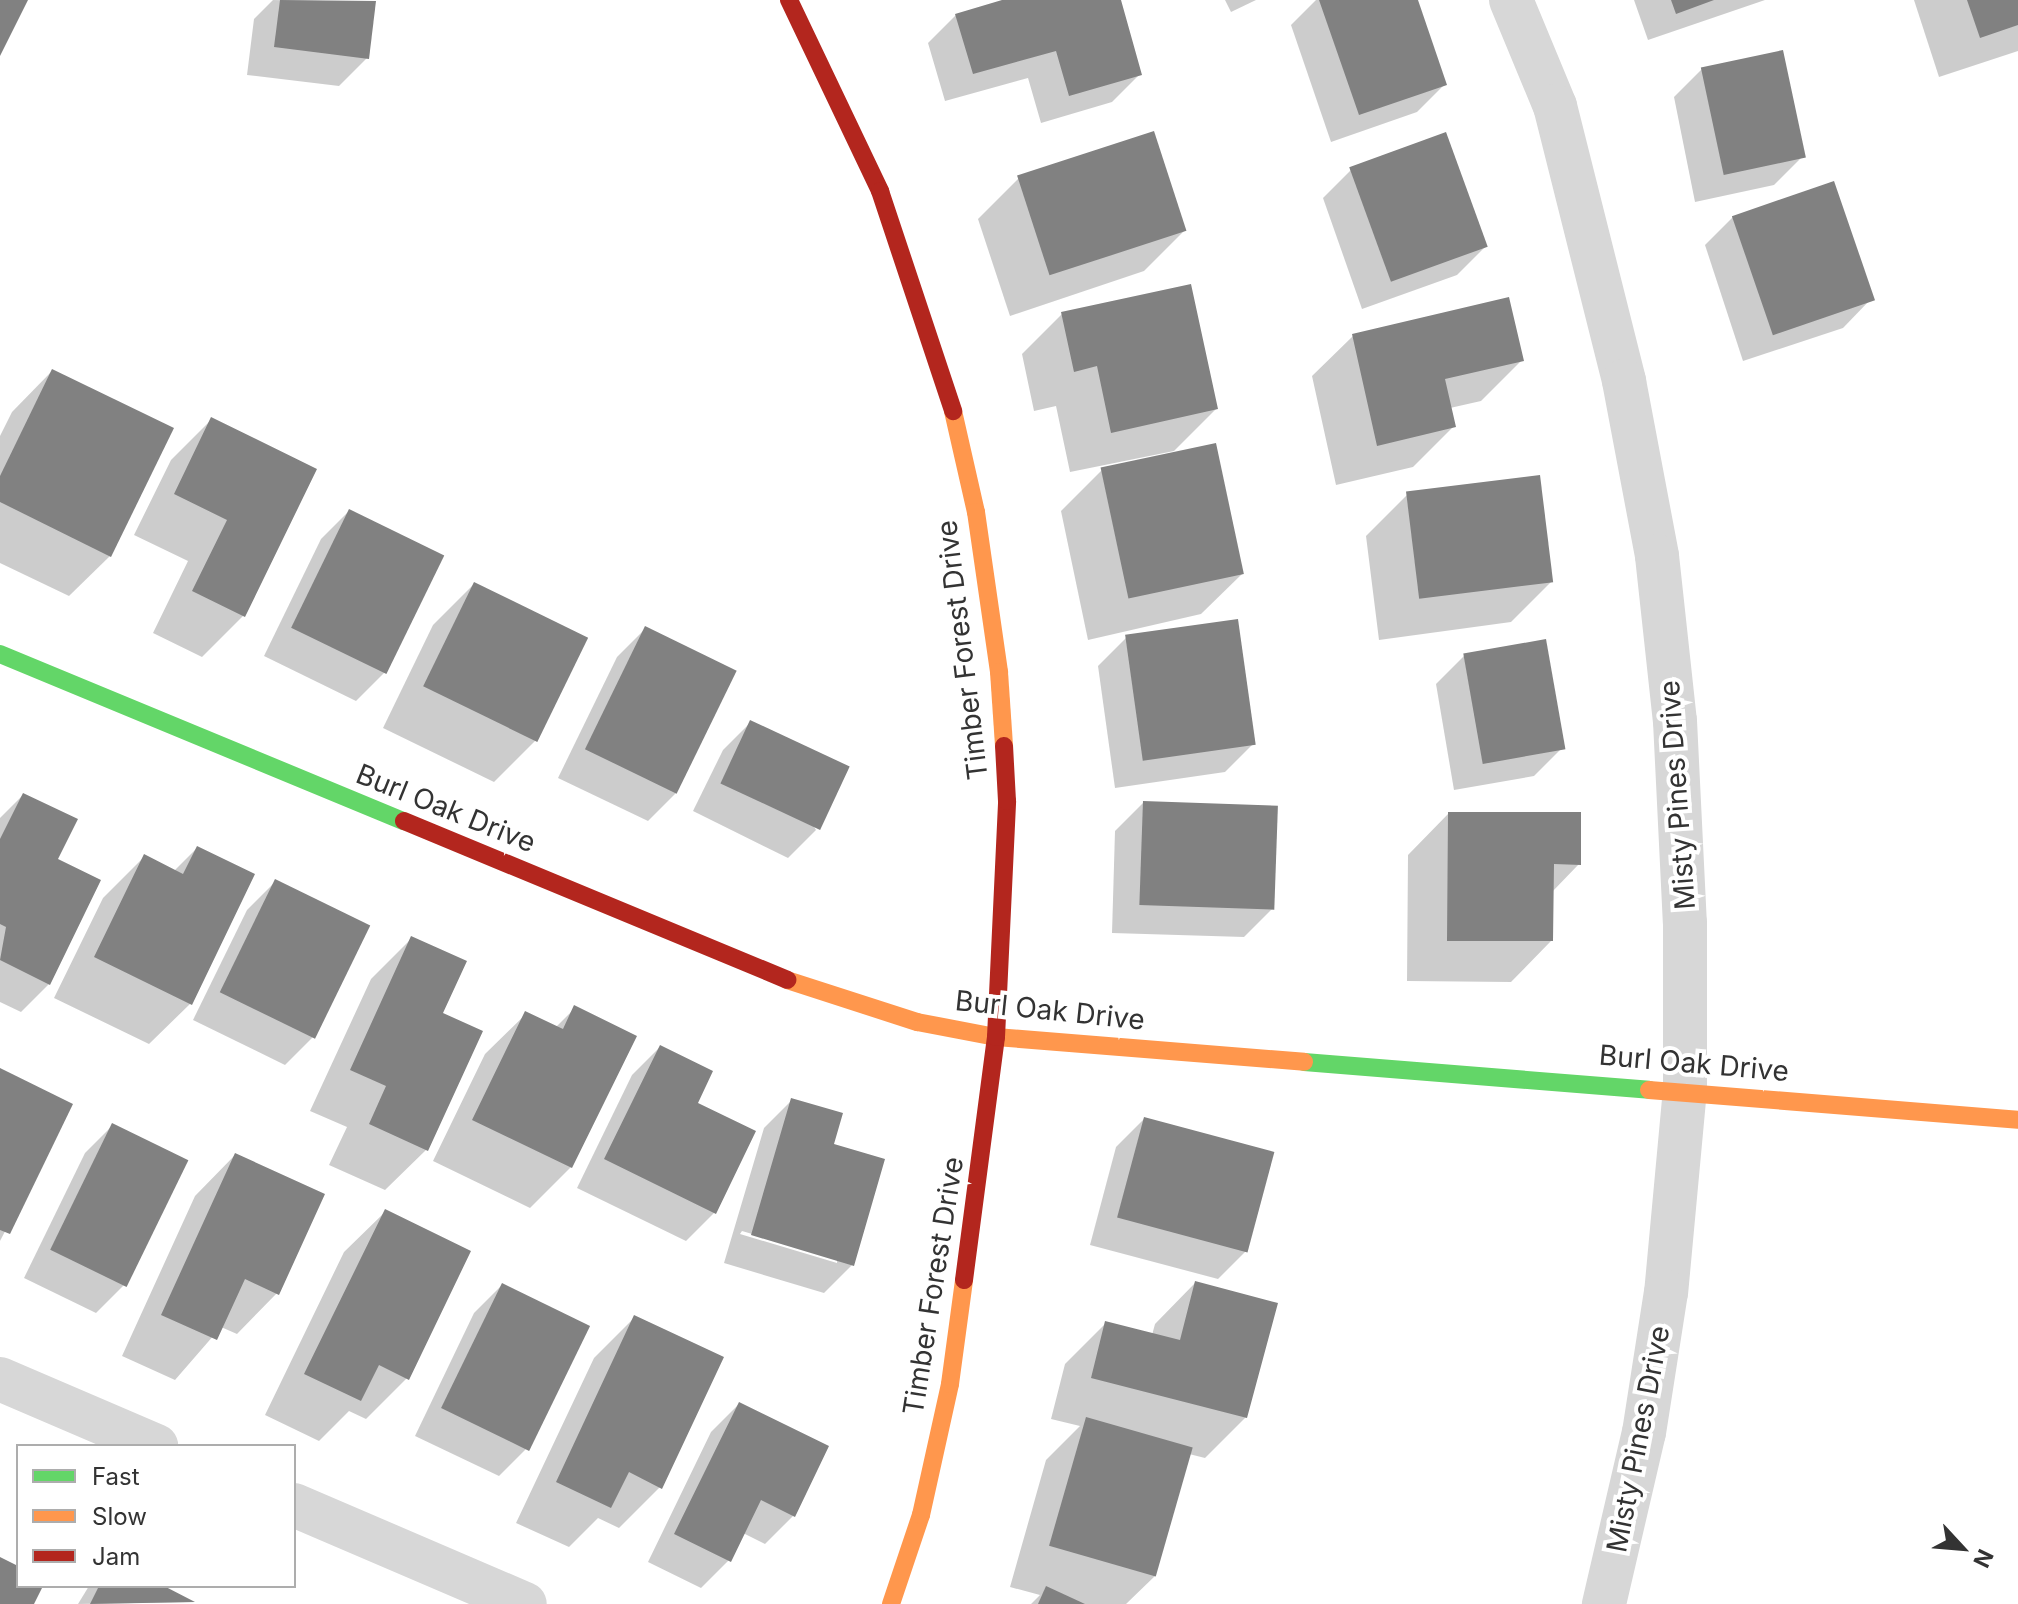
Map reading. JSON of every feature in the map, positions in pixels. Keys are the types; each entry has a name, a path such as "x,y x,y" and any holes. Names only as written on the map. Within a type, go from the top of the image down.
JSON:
{"street":[{"name":"Timber Forest Drive","path":"789,0 880,191 947,387 976,512 999,672 1007,801 996,1037 950,1384 921,1515 891,1604"},
{"name":"Misty Pines Drive","path":"1511,0 1555,106 1582,197 1657,556 1675,721 1685,923 1685,1089 1666,1292 1644,1432 1604,1604"},
{"name":"Burl Oak Drive","path":"0,654 824,995 996,1037 1685,1089 2018,1120"},
{"path":"0,1379 151,1444"},
{"path":"296,1506 525,1604"}],"building":[{"path":"0,0 28,0 0,56"},
{"path":"280,0 376,1 369,59 274,47"},
{"path":"1002,0 1121,0 1142,75 1069,96 1056,51 973,74 955,14"},
{"path":"1319,0 1418,0 1447,85 1359,115"},
{"path":"1671,0 1714,0 1676,14"},
{"path":"1967,0 2018,0 2018,25 1980,38"},
{"path":"1783,50 1806,158 1724,175 1701,67"},
{"path":"1154,131 1186,231 1049,275 1017,175"},
{"path":"1446,132 1488,247 1391,282 1349,167"},
{"path":"1834,181 1875,300 1773,335 1732,216"},
{"path":"1191,284 1218,409 1111,433 1097,366 1074,372 1061,312"},
{"path":"1509,297 1524,361 1445,379 1456,427 1377,446 1352,334"},
{"path":"52,369 174,428 111,557 0,502 0,476"},
{"path":"211,417 317,469 245,617 192,591 227,520 174,494"},
{"path":"1216,443 1244,574 1128,599 1101,468"},
{"path":"1540,475 1553,582 1419,599 1406,491"},
{"path":"349,509 444,555 386,674 291,628"},
{"path":"474,582 588,638 537,742 423,686"},
{"path":"1238,619 1256,745 1143,761 1125,635"},
{"path":"645,626 737,671 677,794 585,749"},
{"path":"1546,639 1565,749 1483,764 1463,654"},
{"path":"750,720 850,766 820,830 720,783"},
{"path":"23,793 78,819 58,859 101,880 50,985 0,960 6,927 0,924 0,839"},
{"path":"1143,801 1278,806 1274,910 1139,905"},
{"path":"1448,812 1581,812 1581,865 1554,864 1553,941 1447,941"},
{"path":"197,846 255,874 192,1005 94,957 144,854 183,874"},
{"path":"275,879 370,925 315,1039 220,992"},
{"path":"411,936 467,961 443,1013 483,1031 428,1151 369,1124 386,1086 350,1070"},
{"path":"574,1005 637,1036 572,1168 472,1120 525,1011 563,1029"},
{"path":"660,1045 713,1071 698,1103 756,1131 716,1214 604,1159"},
{"path":"0,1068 73,1104 10,1234 0,1230"},
{"path":"791,1098 843,1113 834,1144 885,1159 854,1266 751,1235"},
{"path":"1144,1117 1274,1152 1247,1252 1117,1217"},
{"path":"112,1123 188,1160 127,1287 50,1250"},
{"path":"235,1153 325,1194 279,1295 245,1279 217,1340 161,1315"},
{"path":"385,1209 471,1251 409,1380 379,1365 361,1401 304,1374"},
{"path":"1195,1281 1278,1303 1247,1418 1091,1378 1105,1321 1180,1340"},
{"path":"502,1283 590,1326 529,1451 441,1408"},
{"path":"634,1315 724,1357 662,1489 629,1472 611,1508 556,1482"},
{"path":"739,1402 829,1446 795,1517 761,1500 731,1562 674,1534"},
{"path":"1086,1417 1193,1448 1156,1576 1049,1546"},
{"path":"0,1557 16,1565 16,1588 42,1588 34,1604 0,1604"},
{"path":"1046,1586 1085,1604 1038,1604"},
{"path":"98,1588 168,1588 195,1602 90,1604"}],"traffic: fast":[{"path":"0,654 404,821"},
{"path":"1304,1062 1649,1090"}],"traffic: slow":[{"path":"953,411 976,512 999,672 1004,746"},
{"path":"787,980 917,1022 996,1037 1304,1062"},
{"path":"1649,1090 2018,1120"},
{"path":"891,1604 921,1515 950,1384 964,1280"}],"traffic: jam":[{"path":"789,0 880,191 953,411"},
{"path":"964,1280 996,1037 1007,801 1004,746"},
{"path":"404,821 787,980"}]}
